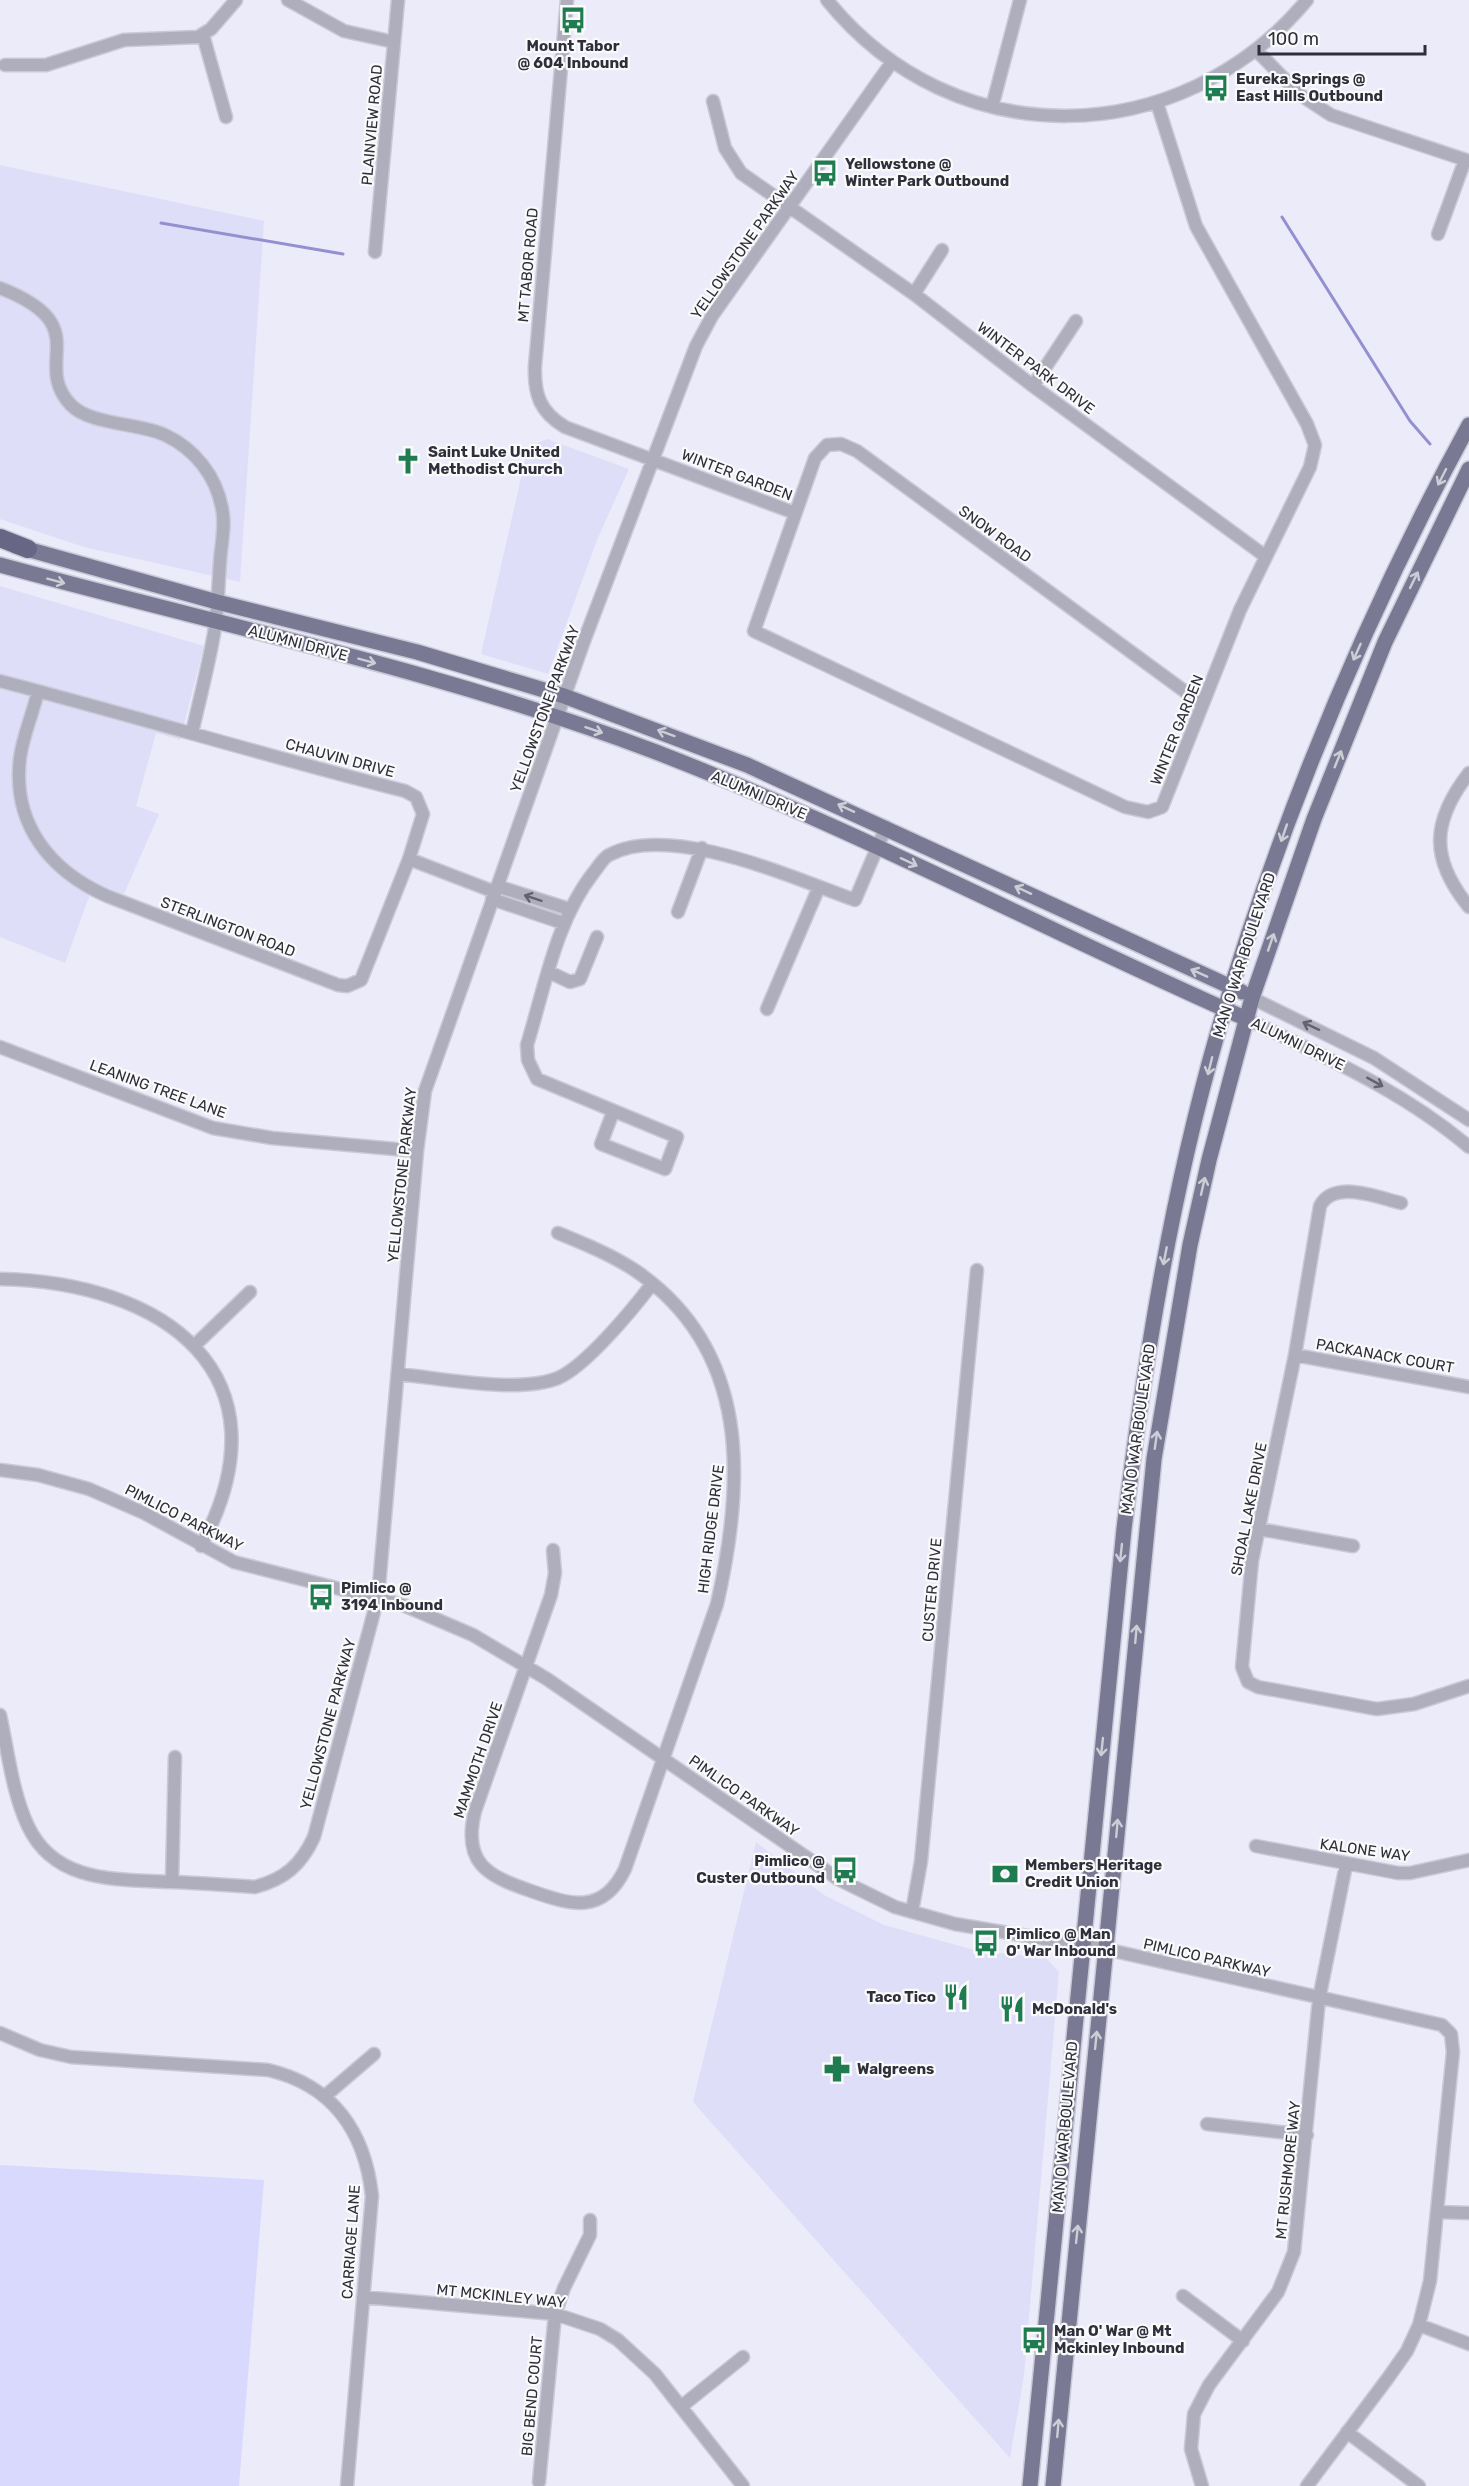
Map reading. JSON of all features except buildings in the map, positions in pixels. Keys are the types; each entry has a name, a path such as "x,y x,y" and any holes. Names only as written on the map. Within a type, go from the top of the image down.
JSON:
{"highway":[{"path":"0,539 28,549"}],"main road":[{"name":"MAN O WAR BOULEVARD","path":"1030,2486 1124,1529 1138,1413 1171,1227 1225,1010 1289,817 1350,667 1393,573 1469,425"},
{"name":"MAN O WAR BOULEVARD","path":"1053,2486 1142,1571 1160,1412 1190,1245 1209,1160 1252,998 1314,819 1368,682 1400,609 1469,469"},
{"name":"ALUMNI DRIVE","path":"28,549 217,602 417,652 564,696 747,765 1233,987 1252,998"},
{"name":"ALUMNI DRIVE","path":"0,565 411,673 557,718 750,790 1247,1019"}],"street":[{"path":"5,65 45,65 124,40 145,37 179,39 203,35 236,0"},
{"path":"288,0 344,31 394,42"},
{"name":"PLAINVIEW ROAD","path":"375,252 398,0"},
{"name":"MT TABOR ROAD","path":"567,0 535,366 536,393 545,413 565,428 654,459"},
{"path":"827,0 849,25 892,62 950,94 992,107 1040,116 1073,117 1112,113 1157,103 1211,80 1257,51 1307,0"},
{"path":"992,107 1020,0"},
{"path":"203,35 226,117"},
{"path":"1257,51 1299,94 1331,115 1467,161 1438,234"},
{"name":"YELLOWSTONE PARKWAY","path":"0,1715 20,1806 28,1826 48,1855 86,1875 118,1880 255,1887 270,1883 286,1874 305,1856 314,1837 378,1598 417,1151 430,1072 564,696 703,332 789,206 892,62"},
{"name":"WINTER PARK DRIVE","path":"713,101 721,134 731,161 741,172 914,294 1033,386 1265,556"},
{"name":"WINTER GARDEN","path":"654,459 795,513 754,631 1125,807 1148,812 1162,807 1202,704 1265,556 1310,467 1315,445 1307,424 1196,226 1157,103"},
{"path":"914,294 942,250"},
{"path":"0,288 28,300 50,319 58,342 59,381 71,405 94,417 165,435 191,452 205,469 217,491 224,530 215,622 192,733"},
{"path":"1033,386 1076,321"},
{"name":"SNOW ROAD","path":"795,513 819,452 832,444 848,445 1202,704"},
{"name":"CHAUVIN DRIVE","path":"0,681 411,794 419,801 423,814 409,859"},
{"name":"STERLINGTON ROAD","path":"38,691 20,757 20,796 34,834 46,854 72,878 89,888 338,985 347,986 361,980 365,974 409,859"},
{"path":"1469,772 1449,802 1439,834 1439,850 1445,870 1469,908"},
{"path":"613,1112 601,1144 665,1169 677,1137 537,1079 528,1060 527,1045 563,923 569,909 608,855 640,845 668,843 702,848 855,900 886,827"},
{"path":"678,912 702,848"},
{"path":"409,859 495,892 563,923"},
{"path":"767,1009 819,887"},
{"path":"495,892 569,909"},
{"path":"549,972 570,982 580,979 597,937"},
{"name":"ALUMNI DRIVE","path":"1252,998 1374,1058 1469,1120"},
{"name":"ALUMNI DRIVE","path":"1247,1019 1389,1090 1421,1110 1469,1147"},
{"name":"LEANING TREE LANE","path":"0,1047 213,1128 272,1138 417,1151"},
{"name":"SHOAL LAKE DRIVE","path":"1401,1203 1342,1192 1324,1198 1320,1206 1295,1355 1259,1529 1241,1659 1244,1674 1252,1684 1377,1709 1414,1704 1469,1686"},
{"name":"HIGH RIDGE DRIVE","path":"558,1233 618,1260 652,1284 681,1310 708,1349 728,1403 734,1443 732,1502 724,1575 717,1604 664,1759"},
{"name":"CUSTER DRIVE","path":"912,1912 922,1851 977,1270"},
{"path":"0,1279 66,1284 116,1298 166,1322 195,1345 222,1386 230,1426 227,1474 222,1499 201,1546"},
{"path":"398,1374 519,1385 541,1383 559,1377 578,1364 652,1284"},
{"path":"195,1345 250,1292"},
{"name":"PACKANACK COURT","path":"1295,1355 1469,1387"},
{"name":"PIMLICO PARKWAY","path":"0,1470 38,1475 89,1489 144,1513 234,1562 403,1605 473,1635 526,1666 838,1879 912,1912 988,1931 1083,1944 1442,2025 1451,2034 1453,2052 1430,2281 1419,2325 1407,2351 1307,2486"},
{"path":"1259,1529 1353,1546"},
{"name":"MAMMOTH DRIVE","path":"553,1550 555,1573 551,1595 471,1829 473,1852 487,1872 499,1880 562,1902 591,1902 602,1898 618,1883 625,1869 664,1759"},
{"path":"172,1882 175,1757"},
{"name":"KALONE WAY","path":"1256,1846 1346,1865 1410,1873 1469,1860"},
{"name":"MT RUSHMORE WAY","path":"1203,2486 1191,2449 1194,2414 1209,2385 1278,2292 1290,2264 1296,2238 1319,1999 1346,1865"},
{"name":"CARRIAGE LANE","path":"0,2033 40,2049 71,2057 268,2070 294,2078 326,2096 357,2136 369,2172 372,2196 347,2486"},
{"path":"326,2096 374,2054"},
{"path":"1207,2124 1307,2135"},
{"path":"1437,2212 1469,2213"},
{"name":"BIG BEND COURT","path":"539,2482 555,2314 564,2288 590,2235 590,2220"},
{"path":"1184,2296 1243,2341"},
{"name":"MT MCKINLEY WAY","path":"363,2297 555,2314 583,2321 618,2340 655,2373 743,2486"},
{"path":"1419,2325 1469,2344"},
{"path":"682,2406 743,2357"},
{"path":"1347,2432 1419,2486"}],"shaded area":[{"path":"0,165 264,221 240,582 84,547 0,519"},
{"path":"547,439 629,469 597,540 548,674 481,654 528,447"},
{"path":"0,586 204,646 180,740 156,733 136,806 159,814 124,894 94,883 65,963 0,937"},
{"path":"756,1842 824,1895 884,1925 974,1950 1046,1958 1059,1972 1024,2375 1010,2458 693,2102"},
{"path":"0,2165 264,2180 239,2486 0,2486"}],"waterway":[{"path":"1282,217 1410,421 1430,444"},
{"path":"161,223 343,254"}],"place":[{"name":"Mount Tabor @ 604 Inbound","path":"573,20"},
{"name":"Eureka Springs @ East Hills Outbound","path":"1216,88"},
{"name":"Yellowstone @ Winter Park Outbound","path":"825,173"},
{"name":"Saint Luke United Methodist Church","path":"408,461"},
{"name":"Pimlico @ 3194 Inbound","path":"321,1597"},
{"name":"Pimlico @ Custer Outbound","path":"845,1870"},
{"name":"Members Heritage Credit Union","path":"1005,1874"},
{"name":"Pimlico @ Man O' War Inbound","path":"986,1943"},
{"name":"Taco Tico","path":"956,1997"},
{"name":"McDonald's","path":"1012,2009"},
{"name":"Walgreens","path":"837,2069"},
{"name":"Man O' War @ Mt Mckinley Inbound","path":"1034,2340"}]}
